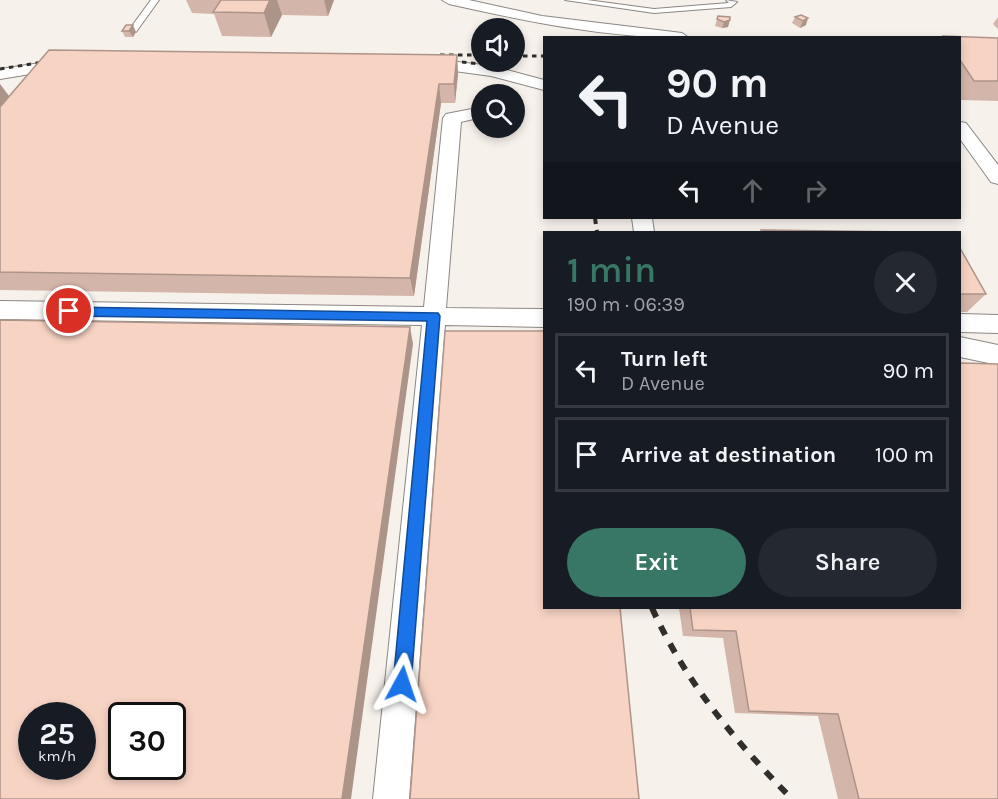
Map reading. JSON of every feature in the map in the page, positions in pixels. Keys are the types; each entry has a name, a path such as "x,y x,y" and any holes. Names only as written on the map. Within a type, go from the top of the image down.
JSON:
{"street":[{"path":"449,0 542,20 666,36"},
{"path":"0,74 80,62"},
{"path":"409,63 492,70 543,85"},
{"path":"510,84 517,76"},
{"path":"391,799 452,118 471,114"},
{"path":"961,128 998,178"},
{"path":"0,310 543,318"},
{"path":"961,323 998,324"},
{"path":"961,347 998,355"}],"lane":[{"path":"133,30 155,0"},
{"path":"569,0 654,11 730,5 733,2 730,0"}],"building":[{"path":"221,0 270,0 264,13 213,12"},
{"path":"801,15 808,18 803,21 795,17"},
{"path":"718,16 730,17 730,20 724,22 717,19"},
{"path":"126,25 133,25 129,31 122,31"},
{"path":"961,37 998,38 998,81 974,81 961,62"},
{"path":"49,50 457,55 454,84 439,84 410,278 0,272 0,107"},
{"path":"761,230 836,231 762,231"},
{"path":"961,250 986,294 961,294"},
{"path":"0,320 410,327 342,799 0,799"},
{"path":"445,331 543,331 543,609 620,609 639,799 410,799"},
{"path":"961,363 998,364 998,799 859,799 838,714 749,711 736,631 693,630 690,609 961,609"}],"railway":[{"path":"440,55 471,55"},
{"path":"525,56 543,56"},
{"path":"0,69 56,60"},
{"path":"462,62 471,63"},
{"path":"595,219 597,231"},
{"path":"652,609 680,661 713,710 792,799"}],"route":[{"path":"69,311 434,316 402,684"}]}
